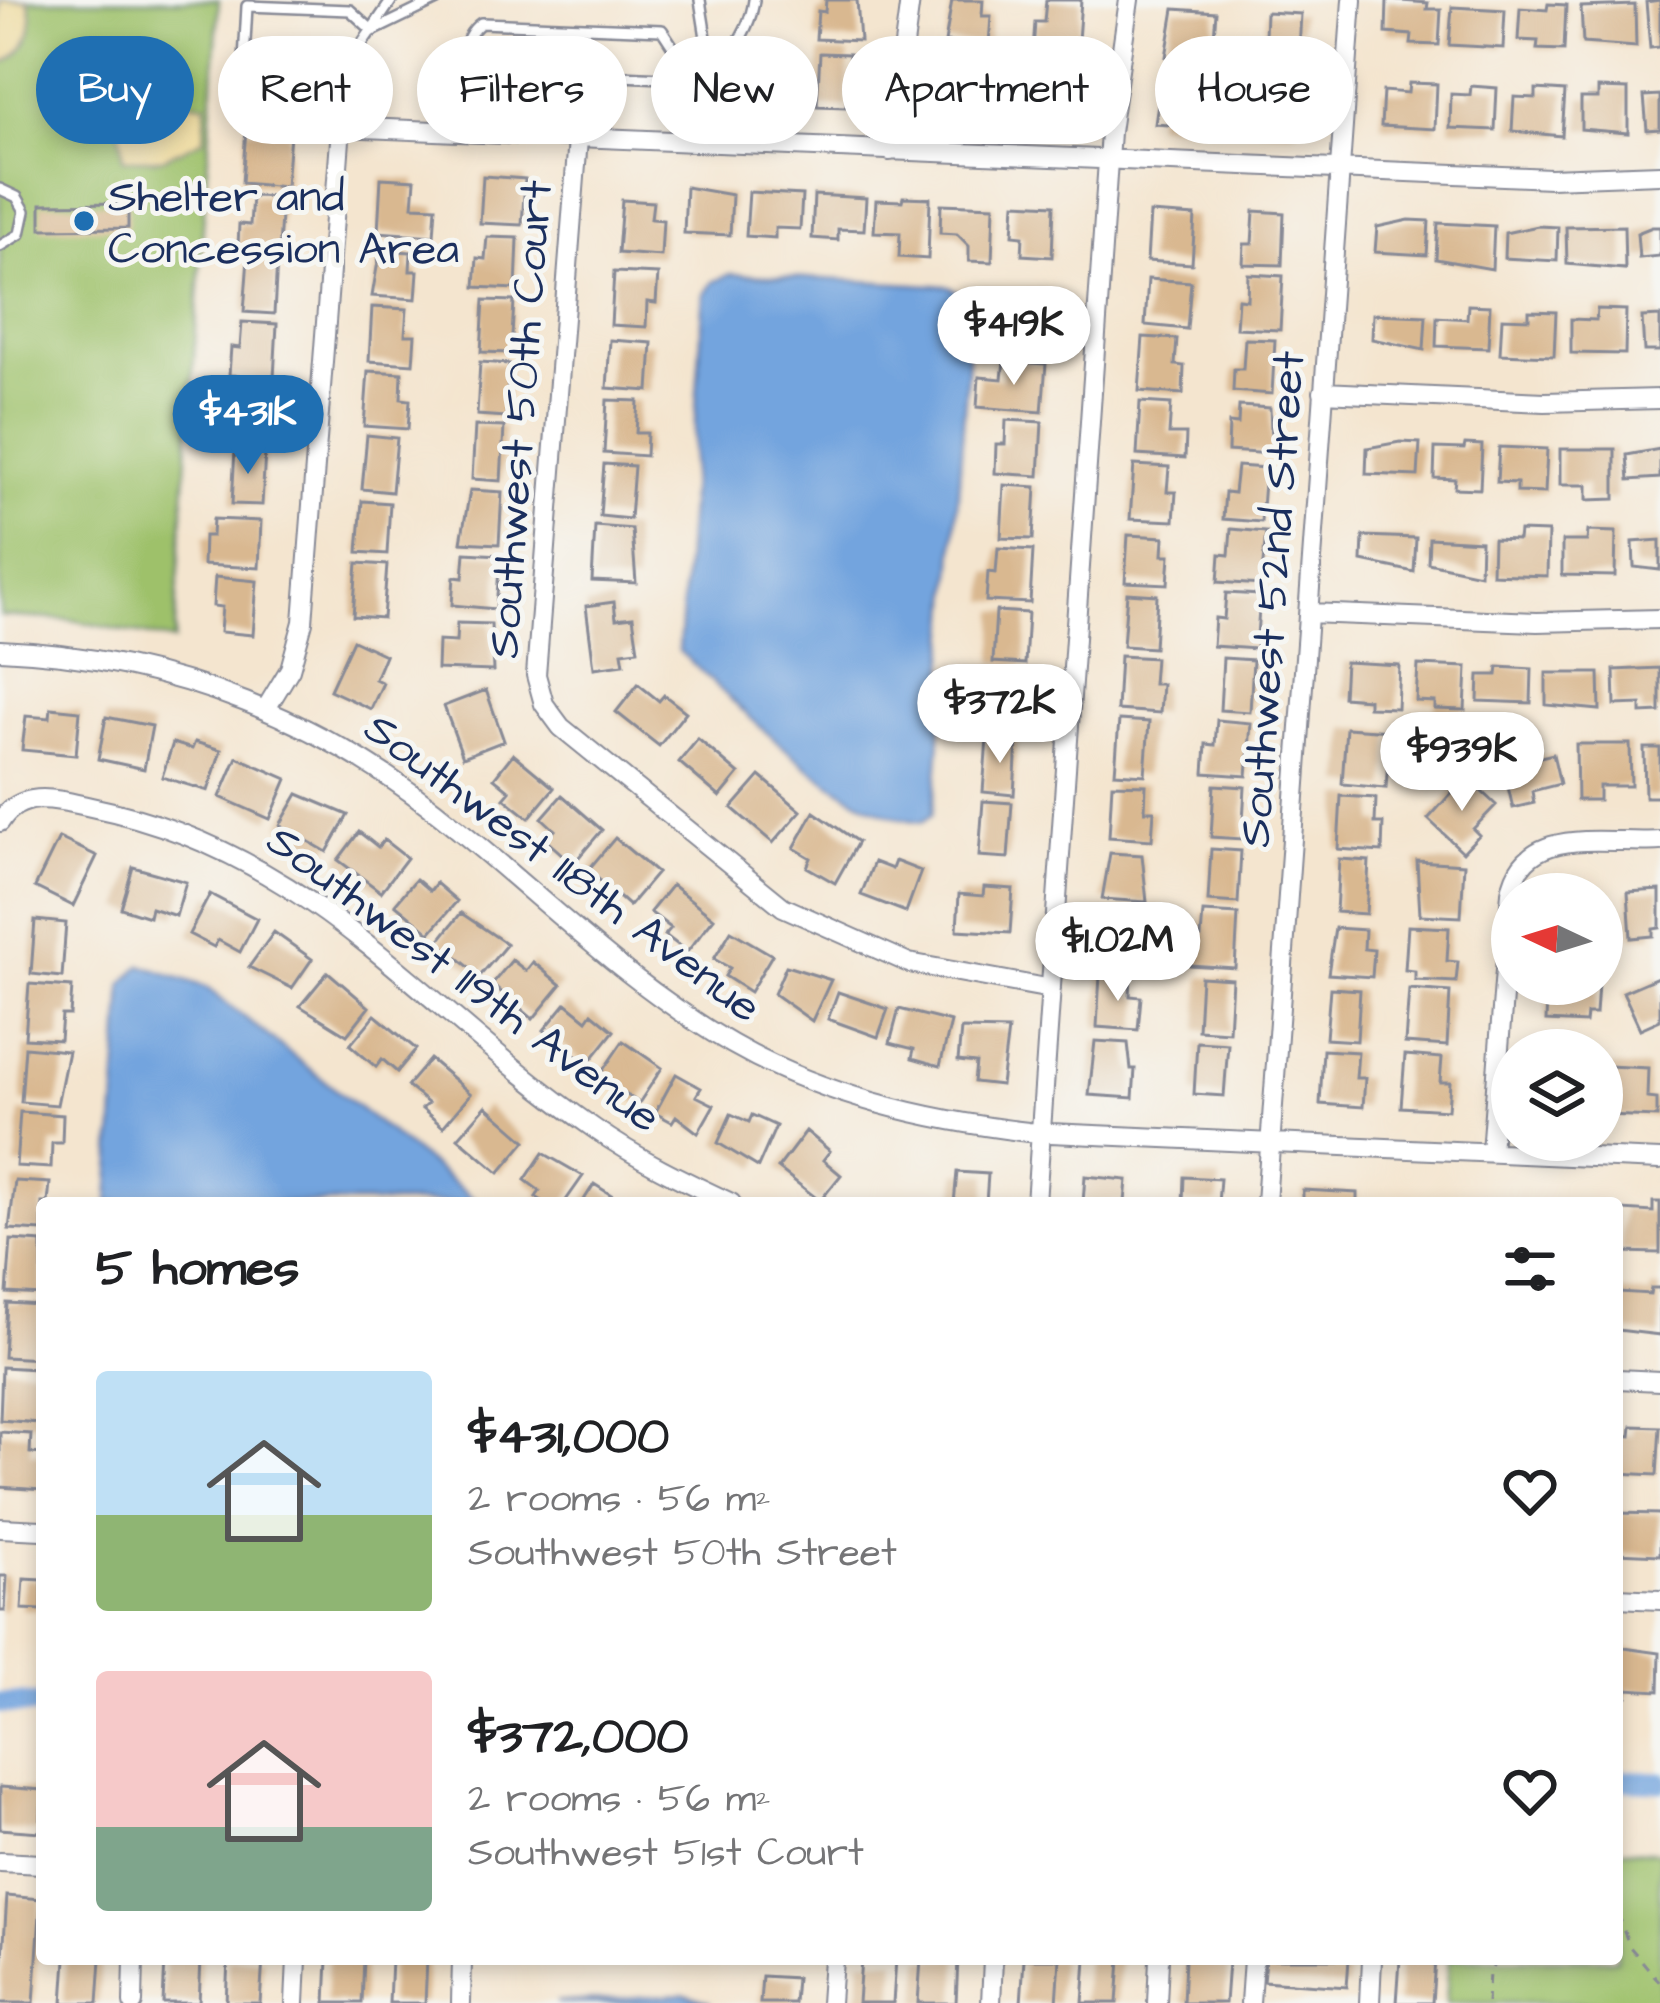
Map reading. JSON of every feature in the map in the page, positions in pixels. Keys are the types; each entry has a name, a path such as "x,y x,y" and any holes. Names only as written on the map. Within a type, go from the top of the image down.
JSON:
{"street":[{"path":"890,151 910,0"},
{"path":"1036,1197 1108,161 1129,0"},
{"name":"Southwest 52nd Street","path":"1266,1197 1352,0"},
{"path":"267,707 290,669 303,622 340,144"},
{"name":"Southwest 50th Court","path":"578,144 536,675 544,704 561,727 783,907 909,963 1051,989"},
{"path":"752,144 1550,178 1660,174"},
{"path":"1323,392 1544,402 1660,399"},
{"path":"1309,613 1537,622 1660,619"},
{"name":"Southwest 118th Avenue","path":"0,650 118,665 267,707 388,775 637,979 733,1045 876,1103 930,1118 1041,1132 1491,1153"},
{"name":"Southwest 119th Avenue","path":"5,816 38,798 124,814 175,828 262,867 360,935 595,1129 718,1197"},
{"path":"1501,1029 1511,892 1524,857 1552,844 1660,842"},
{"name":"Southwest 118th Avenue","path":"1623,1158 1660,1160"},
{"path":"1623,1379 1660,1381"},
{"path":"0,1528 36,1529"},
{"path":"1623,1598 1660,1600"},
{"path":"0,1862 36,1864"},
{"path":"133,2003 134,1965"},
{"path":"295,2003 297,1965"},
{"path":"461,2003 462,1965"},
{"path":"830,2003 833,1965"},
{"path":"991,2003 993,1965"},
{"path":"1157,2003 1159,1965"},
{"path":"1250,2003 1253,1965"},
{"path":"1370,2003 1372,1965"}],"lane":[{"path":"369,36 392,0"},
{"path":"373,31 437,0"},
{"path":"700,0 706,36"},
{"path":"742,36 754,0"},
{"path":"246,36 248,6 350,10 373,31"},
{"path":"482,23 662,30 676,53 676,70 664,78 488,70 461,86 468,34 482,23"},
{"path":"0,189 17,197 25,212 20,234 0,246"}],"path":[{"path":"1623,1929 1630,1947 1660,1982"},
{"path":"1487,2003 1494,1965"}],"green space":[{"path":"0,0 219,0 174,641 72,620 0,616"},
{"path":"1623,1849 1660,1852 1660,2003 1446,2003 1449,1965 1623,1965"}],"sand":[{"path":"0,0 28,0 31,20 24,46 0,64"},
{"path":"194,102 206,104 204,139 194,144"},
{"path":"122,144 194,144 162,159 123,159"}],"water":[{"path":"731,274 948,286 972,302 937,779 932,814 923,822 890,815 825,779 761,728 679,651 704,294 713,282"},
{"path":"141,965 206,987 471,1197 109,1197 123,984"},
{"path":"685,1994 711,2003 556,2003"}],"building":[{"path":"826,0 857,0 860,36 818,39 818,11 825,12"},
{"path":"952,0 983,0 982,16 991,16 990,36 946,36"},
{"path":"1046,0 1081,0 1078,36 1034,36 1035,22 1044,22"},
{"path":"1387,0 1428,3 1427,9 1441,9 1439,45 1411,44 1412,35 1386,33"},
{"path":"1660,0 1660,47 1650,48 1646,2"},
{"path":"1548,4 1566,5 1564,50 1537,49 1538,41 1518,40 1520,8 1547,10"},
{"path":"1635,5 1636,47 1583,43 1581,7"},
{"path":"1452,7 1505,10 1503,48 1449,45"},
{"path":"1174,9 1216,12 1214,36 1170,36"},
{"path":"1266,12 1301,14 1300,36 1265,36"},
{"path":"820,53 842,54 842,107 818,106"},
{"path":"1409,83 1437,84 1435,129 1381,126 1383,91 1408,93"},
{"path":"1471,86 1497,88 1495,130 1450,128 1451,94 1470,95"},
{"path":"1598,88 1628,89 1628,133 1581,129 1581,98 1598,98"},
{"path":"1536,89 1565,91 1562,136 1512,131 1514,97 1536,98"},
{"path":"1660,95 1660,129 1647,130 1644,96"},
{"path":"245,144 289,144 286,187 242,183"},
{"path":"483,176 525,179 522,225 480,223"},
{"path":"381,178 415,180 413,206 436,207 434,236 378,232"},
{"path":"686,187 732,195 730,235 684,233"},
{"path":"749,192 802,195 800,229 775,228 775,238 746,236"},
{"path":"814,195 866,198 864,230 838,229 838,240 812,238"},
{"path":"252,196 282,197 279,249 238,247 239,224 250,225"},
{"path":"903,197 930,198 928,259 899,257 900,233 874,232 876,200 902,201"},
{"path":"622,200 653,202 651,219 663,220 661,256 618,253"},
{"name":"Shelter and Concession Area","path":"128,203 128,228 41,229 41,204"},
{"path":"1015,203 1054,205 1052,257 1022,255 1023,236 1013,235"},
{"path":"941,204 994,206 992,262 969,261 969,246 957,234 940,233"},
{"path":"1254,211 1284,213 1282,265 1243,264 1244,244 1252,244"},
{"path":"1150,213 1195,216 1192,264 1147,261"},
{"path":"1429,221 1427,255 1375,252 1377,227"},
{"path":"1438,223 1494,226 1492,269 1436,259"},
{"path":"1624,226 1625,269 1567,264 1566,227"},
{"path":"1558,227 1557,261 1504,258 1505,233"},
{"path":"1660,227 1660,256 1639,258 1637,233"},
{"path":"487,237 518,238 516,289 475,287 477,258 485,259"},
{"path":"380,250 411,252 410,271 418,271 416,299 372,296"},
{"path":"248,258 277,260 274,314 244,312"},
{"path":"614,272 658,274 656,303 647,302 646,327 611,325"},
{"path":"1248,274 1283,276 1280,330 1236,328 1238,299 1247,300"},
{"path":"1148,279 1191,282 1187,329 1145,325"},
{"path":"1018,293 1046,295 1044,348 996,345 998,304 1017,305"},
{"path":"484,300 514,301 511,353 481,352"},
{"path":"1468,305 1490,306 1488,348 1436,346 1437,317 1467,319"},
{"path":"372,307 407,309 405,335 415,335 413,364 369,361"},
{"path":"1597,309 1626,310 1625,354 1571,353 1571,319 1596,320"},
{"path":"1529,311 1556,312 1554,356 1500,354 1502,318 1529,319"},
{"path":"1373,314 1426,316 1424,350 1372,339"},
{"path":"1660,316 1660,351 1644,351 1642,317"},
{"path":"242,322 277,324 274,378 229,375 231,347 240,348"},
{"path":"1143,337 1177,339 1175,365 1184,366 1183,394 1139,391"},
{"path":"1245,339 1275,340 1272,394 1233,391 1234,369 1243,369"},
{"path":"610,340 652,343 649,391 607,388"},
{"path":"1004,361 1046,364 1042,412 977,407 979,377 1002,379"},
{"path":"480,362 509,364 506,417 477,415"},
{"path":"368,371 402,373 401,399 410,400 408,429 364,426"},
{"path":"238,386 271,388 267,441 226,438 227,414 237,415"},
{"path":"607,400 638,401 636,433 647,433 646,456 604,453"},
{"path":"1140,402 1171,404 1169,434 1186,434 1185,458 1137,455"},
{"path":"1239,406 1270,408 1272,454 1228,451 1229,423 1238,424"},
{"path":"1006,420 1042,422 1039,476 995,473 996,444 1005,444"},
{"path":"475,426 504,427 501,481 472,479"},
{"path":"367,435 397,438 392,492 362,489"},
{"path":"1420,443 1418,476 1366,474 1367,448"},
{"path":"1465,444 1482,445 1480,489 1454,488 1455,479 1434,478 1435,448 1464,449"},
{"path":"1499,447 1547,449 1545,493 1517,492 1517,483 1497,482"},
{"path":"235,449 265,451 262,505 232,504"},
{"path":"1560,449 1615,449 1615,499 1587,500 1587,485 1560,485"},
{"path":"1660,449 1660,478 1629,480 1627,455"},
{"path":"604,464 634,466 630,519 600,516"},
{"path":"1134,465 1169,467 1167,492 1176,492 1174,521 1130,519"},
{"path":"1237,466 1265,468 1261,522 1223,519 1225,492 1234,493"},
{"path":"1004,485 1036,487 1033,539 1001,538"},
{"path":"470,490 502,492 499,544 461,542"},
{"path":"362,501 390,503 387,554 358,552"},
{"path":"213,519 261,521 259,568 203,565 204,536 212,536"},
{"path":"595,526 632,529 636,583 592,581"},
{"path":"1231,529 1266,532 1261,585 1218,582 1220,554 1229,555"},
{"path":"1519,531 1548,532 1547,576 1492,574 1493,539 1518,540"},
{"path":"1588,531 1616,532 1615,576 1562,575 1562,541 1587,541"},
{"path":"1128,535 1164,537 1163,555 1170,555 1168,584 1125,582"},
{"path":"1363,536 1416,538 1414,572 1362,561"},
{"path":"1429,538 1481,541 1480,574 1428,563"},
{"path":"1660,540 1660,570 1634,567 1633,542"},
{"path":"998,548 1033,550 1030,603 986,601 988,572 996,573"},
{"path":"465,553 500,555 496,609 452,605 454,577 463,578"},
{"path":"357,563 387,565 383,618 353,616"},
{"path":"215,577 257,581 253,635 220,632 222,607 213,606"},
{"path":"1127,593 1157,595 1154,648 1123,646"},
{"path":"1226,593 1260,595 1256,649 1213,646 1215,618 1224,619"},
{"path":"614,602 616,619 633,617 638,650 622,652 624,664 594,668 586,606"},
{"path":"996,611 1028,613 1025,664 993,662"},
{"path":"457,623 491,624 493,671 437,669 438,641 456,642"},
{"path":"353,640 385,655 375,679 383,683 371,709 330,690"},
{"path":"1120,656 1155,658 1153,684 1162,684 1160,713 1117,710"},
{"path":"1223,658 1253,660 1250,712 1220,710"},
{"path":"1345,662 1399,665 1397,708 1368,707 1368,699 1343,697"},
{"path":"1418,665 1467,667 1465,710 1435,709 1435,702 1416,701"},
{"path":"1498,667 1532,669 1531,703 1478,701 1479,675 1497,675"},
{"path":"1660,668 1660,712 1641,713 1641,704 1615,705 1614,670"},
{"path":"1546,673 1599,673 1600,710 1546,705"},
{"path":"979,679 1021,682 1021,730 976,727"},
{"path":"638,684 659,701 664,695 686,712 659,746 616,712"},
{"path":"486,690 504,741 463,757 444,706"},
{"path":"51,708 80,711 76,755 22,750 26,716 50,718"},
{"path":"106,717 152,726 144,769 98,759"},
{"path":"1119,720 1149,722 1145,775 1115,773"},
{"path":"1217,720 1251,723 1247,776 1204,773 1206,744 1215,745"},
{"path":"1346,728 1390,731 1386,788 1342,784"},
{"path":"987,738 1017,740 1014,795 983,792"},
{"path":"698,739 739,774 720,797 679,762"},
{"path":"195,742 221,750 208,791 162,777 173,743 192,749"},
{"path":"1576,744 1630,744 1631,786 1599,786 1599,800 1577,800"},
{"path":"1644,748 1660,748 1660,797 1645,797"},
{"path":"513,754 554,788 529,818 504,798 510,791 494,778"},
{"path":"1553,754 1560,784 1532,791 1534,803 1513,808 1503,766"},
{"path":"237,757 287,779 270,819 220,797"},
{"path":"760,776 801,811 773,843 732,808"},
{"path":"1466,777 1496,805 1473,829 1479,835 1463,852 1428,819"},
{"path":"1112,784 1146,785 1145,811 1154,811 1152,840 1109,837"},
{"path":"1214,785 1245,787 1242,839 1211,837"},
{"path":"298,794 348,815 327,852 280,825"},
{"path":"562,795 602,830 573,864 546,840 555,830 542,818"},
{"path":"1341,796 1376,798 1375,823 1383,823 1382,852 1338,849"},
{"path":"983,801 1012,803 1008,858 979,856"},
{"path":"814,812 858,842 835,883 807,867 811,858 794,848"},
{"path":"359,832 378,847 384,840 407,858 381,892 338,860"},
{"path":"59,838 97,856 73,906 35,887"},
{"path":"615,838 657,873 629,906 588,870"},
{"path":"1211,849 1241,851 1238,903 1208,901"},
{"path":"1110,853 1142,855 1147,902 1102,899"},
{"path":"1339,859 1369,861 1366,914 1336,912"},
{"path":"895,861 921,871 906,912 861,895 874,862 892,869"},
{"path":"1417,861 1464,864 1461,917 1420,915"},
{"path":"133,867 186,882 176,916 151,908 149,917 121,908"},
{"path":"416,879 430,891 436,883 457,901 430,933 395,904"},
{"path":"672,885 714,918 687,952 665,935 671,928 650,912"},
{"path":"984,887 1013,889 1010,933 957,930 959,894 983,896"},
{"path":"1660,890 1660,928 1653,929 1653,936 1631,938 1628,892"},
{"path":"210,894 257,919 240,952 218,940 214,947 189,934"},
{"path":"1203,912 1238,914 1235,968 1190,965 1192,936 1201,937"},
{"path":"461,913 507,944 480,976 438,942"},
{"path":"1105,916 1137,918 1135,938 1158,950 1157,967 1098,963 1100,945 1106,945 1107,937 1099,937"},
{"path":"35,920 66,923 62,977 31,974"},
{"path":"1408,926 1449,928 1447,961 1458,962 1456,982 1415,980 1415,971 1405,970"},
{"path":"1335,928 1365,930 1364,949 1374,950 1372,977 1328,974"},
{"path":"731,931 772,955 750,992 725,976 730,968 714,959"},
{"path":"274,932 312,959 292,988 249,967"},
{"path":"512,960 526,971 533,962 561,985 533,1019 492,984"},
{"path":"786,966 831,980 812,1021 774,994"},
{"path":"328,972 369,1007 347,1035 300,1006"},
{"path":"1100,975 1131,977 1130,996 1141,997 1138,1030 1097,1027"},
{"path":"1660,976 1660,1020 1640,1029 1623,992"},
{"path":"1201,977 1232,979 1229,1032 1198,1030"},
{"path":"29,984 72,987 70,1015 62,1015 60,1040 25,1038"},
{"path":"1330,988 1360,990 1357,1041 1326,1039"},
{"path":"1409,989 1450,992 1447,1046 1405,1043"},
{"path":"838,992 888,1009 878,1037 828,1019"},
{"path":"566,1003 587,1020 592,1013 614,1031 587,1065 544,1030"},
{"path":"1547,1005 1597,1005 1596,1014 1587,1014 1586,1023 1546,1021"},
{"path":"899,1009 951,1022 940,1066 912,1058 914,1049 890,1043"},
{"path":"375,1015 416,1049 397,1072 382,1059 376,1067 350,1045"},
{"path":"961,1029 1008,1030 1001,1085 974,1082 976,1063 958,1061"},
{"path":"623,1041 662,1068 639,1103 599,1076"},
{"path":"1095,1041 1128,1043 1131,1069 1135,1069 1133,1098 1089,1095"},
{"path":"1197,1042 1228,1044 1224,1096 1194,1094"},
{"path":"25,1047 68,1051 57,1105 21,1102"},
{"path":"1323,1050 1358,1052 1356,1078 1365,1078 1363,1107 1320,1104"},
{"path":"1405,1055 1442,1058 1440,1082 1450,1082 1448,1110 1401,1107"},
{"path":"430,1059 471,1094 443,1127 422,1109 428,1103 407,1086"},
{"path":"1623,1067 1648,1068 1647,1098 1657,1099 1657,1117 1623,1116"},
{"path":"676,1074 701,1088 696,1096 714,1105 698,1133 676,1116 672,1122 655,1113"},
{"path":"486,1106 526,1141 499,1173 458,1138"},
{"path":"20,1112 63,1115 62,1143 52,1143 51,1168 16,1166"},
{"path":"731,1114 749,1122 752,1115 776,1126 758,1167 718,1143"},
{"path":"806,1131 830,1151 823,1160 841,1175 823,1197 815,1197 778,1168"},
{"path":"543,1153 583,1176 568,1197 536,1197 540,1191 525,1180"},
{"path":"957,1172 988,1174 986,1197 955,1197"},
{"path":"1085,1176 1127,1180 1125,1197 1083,1197"},
{"path":"1184,1177 1220,1179 1218,1197 1183,1197"},
{"path":"15,1181 50,1183 49,1197 36,1197 36,1231 9,1229"},
{"path":"594,1184 615,1197 586,1197"},
{"path":"1303,1190 1357,1193 1357,1197 1303,1197"},
{"path":"1653,1202 1660,1202 1660,1253 1623,1252 1623,1210 1653,1212"},
{"path":"11,1240 36,1242 36,1295 7,1293"},
{"path":"1651,1288 1660,1288 1660,1335 1623,1331 1623,1292 1650,1294"},
{"path":"7,1303 36,1305 36,1359 4,1357"},
{"path":"2,1367 36,1369 36,1423 0,1420"},
{"path":"1632,1426 1660,1427 1657,1475 1623,1473 1623,1435 1631,1436"},
{"path":"0,1432 31,1434 36,1490 0,1487"},
{"path":"1623,1513 1660,1514 1660,1555 1623,1553"},
{"path":"0,1576 7,1576 5,1611 0,1611"},
{"path":"24,1579 36,1580 36,1610 22,1609"},
{"path":"1623,1648 1660,1653 1659,1691 1627,1689 1623,1696"},
{"path":"0,1787 36,1790 36,1832 0,1829"},
{"path":"7,1896 36,1899 34,2003 0,2003"},
{"path":"66,1965 101,1965 98,2003 63,2003"},
{"path":"165,1965 201,1965 199,2003 163,2003"},
{"path":"228,1965 263,1965 260,2003 226,2003"},
{"path":"328,1965 364,1965 362,2003 326,2003"},
{"path":"391,1965 427,1965 425,2003 389,2003"},
{"path":"861,1965 896,1965 893,2003 858,2003"},
{"path":"921,1965 958,1965 956,2003 918,2003"},
{"path":"1024,1965 1060,1965 1057,2003 1021,2003"},
{"path":"1086,1965 1120,1965 1117,2003 1083,2003"},
{"path":"1185,1965 1228,1965 1225,2003 1183,2003"},
{"path":"1264,1965 1349,1965 1347,1987 1263,1981"},
{"path":"1400,1965 1435,1965 1432,2003 1397,2003"},
{"path":"762,1976 796,1978 794,2003 760,2003"}],"waterway":[{"path":"0,1703 36,1705"},
{"path":"1623,1780 1660,1782"}],"place":[{"name":"Shelter and Concession Area","path":"84,221"}]}
